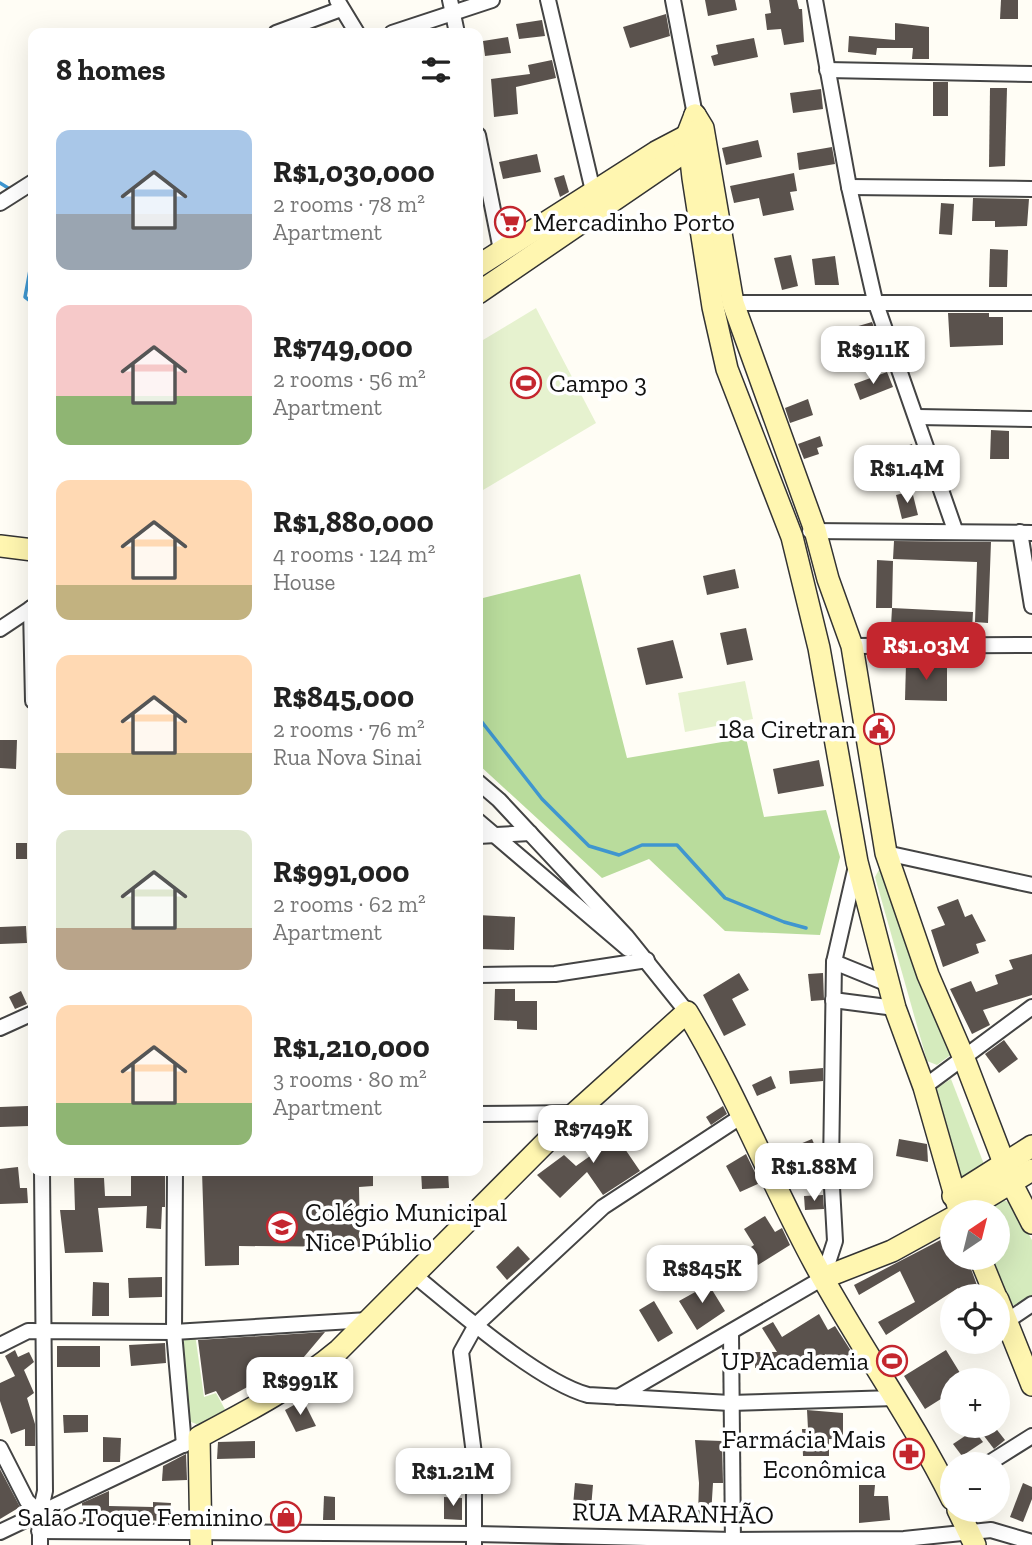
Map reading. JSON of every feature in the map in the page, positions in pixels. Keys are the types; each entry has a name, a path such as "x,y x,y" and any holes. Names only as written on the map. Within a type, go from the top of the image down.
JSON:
{"main road":[{"path":"483,263 593,191 696,134"},
{"path":"483,289 696,134"},
{"path":"696,134 733,303 815,530 828,579 852,646 886,853 928,975 963,1056 1012,1184 1032,1223"},
{"path":"696,134 713,307 727,369 792,537 819,648 857,862 895,1008 924,1087 956,1200"},
{"path":"0,547 28,550"},
{"path":"819,648 852,646"},
{"path":"202,1540 191,1441 309,1375 414,1275 575,1113 687,1013 823,1278 940,1475"},
{"path":"966,1200 1005,1164 1032,1146"},
{"path":"974,1200 1012,1184 1032,1170"},
{"path":"823,1278 892,1251 940,1224"},
{"path":"1010,1329 1032,1385"},
{"path":"964,1522 972,1539"}],"street":[{"path":"403,28 451,6 492,0"},
{"path":"548,0 593,191"},
{"path":"673,0 696,134"},
{"path":"815,0 849,187 875,301 956,530"},
{"path":"291,28 339,5 354,28"},
{"path":"451,6 456,28"},
{"path":"827,70 1032,74"},
{"path":"483,160 501,250"},
{"path":"0,203 28,185"},
{"path":"849,187 1032,189"},
{"path":"733,303 1032,303"},
{"path":"918,417 1032,419"},
{"path":"792,537 815,530 1026,532 1032,606"},
{"path":"0,629 28,611"},
{"path":"852,646 1032,645"},
{"path":"483,787 530,832 647,960 687,1013"},
{"path":"483,825 633,953 647,960"},
{"path":"483,836 530,832"},
{"path":"886,853 1032,885"},
{"path":"618,1397 823,1278 835,1241 831,1169 834,962 857,862"},
{"path":"483,975 555,974 647,960"},
{"path":"834,962 888,984"},
{"path":"833,1000 895,1008"},
{"path":"924,1087 1032,1007"},
{"path":"0,1028 28,1015"},
{"path":"483,1114 575,1113"},
{"path":"475,1539 474,1454 461,1352 476,1325 603,1206 742,1116"},
{"path":"39,1538 40,1513 45,1491 41,1176"},
{"path":"0,1532 191,1441 174,1332 175,1176"},
{"path":"414,1275 476,1325 569,1390 618,1397 730,1403 895,1398"},
{"path":"1010,1319 1032,1304"},
{"path":"0,1345 27,1331 174,1332 368,1320"},
{"path":"731,1332 733,1543"},
{"path":"1025,1447 1032,1436"},
{"path":"0,1448 27,1501 40,1513"},
{"name":"RUA MARANHÃO","path":"39,1538 475,1539 733,1543 972,1539 990,1530 1032,1542"}],"green space":[{"name":"Campo 3","path":"536,308 596,423 483,490 483,340"},
{"path":"580,574 627,758 746,738 764,817 826,810 840,857 820,935 725,931 649,859 602,878 483,769 483,598"},
{"path":"745,681 753,719 685,732 678,693"},
{"path":"881,866 952,1054 937,1065 927,1061 875,877"},
{"path":"951,1079 987,1172 955,1193 929,1093"},
{"path":"1010,1203 1032,1240 1032,1298 1017,1308 1010,1302 1010,1284 1002,1284 995,1270 1010,1270"},
{"path":"184,1334 195,1334 204,1397 216,1393 227,1413 204,1427 186,1420 182,1410"}],"building":[{"path":"705,0 735,0 737,10 708,16"},
{"path":"769,0 797,0 799,9 802,9 804,42 784,45 781,29 767,30 765,14 771,13"},
{"path":"1001,0 1018,0 1018,19 1000,19"},
{"path":"666,14 670,36 630,48 623,27"},
{"path":"542,20 545,36 519,39 516,24"},
{"path":"895,23 929,27 929,59 912,59 913,48 877,48 876,55 848,52 849,36 895,40"},
{"path":"508,37 511,53 485,56 483,41"},
{"path":"754,38 758,57 714,66 711,56 718,54 716,45"},
{"path":"552,60 556,78 516,87 518,114 494,117 491,79 530,74 528,65"},
{"path":"933,82 948,82 948,116 933,116"},
{"path":"990,88 1007,88 1005,166 989,167"},
{"path":"821,89 823,109 793,113 790,93"},
{"path":"758,140 762,157 726,165 722,148"},
{"path":"832,147 835,164 799,170 797,153"},
{"path":"537,154 541,172 503,179 499,162"},
{"path":"794,173 797,191 790,192 794,210 763,216 759,198 734,203 730,186"},
{"path":"564,175 569,192 560,197 554,178"},
{"path":"973,198 1029,199 1027,226 995,227 995,221 972,221"},
{"path":"941,203 954,204 952,235 939,234"},
{"path":"990,249 1008,250 1007,287 989,287"},
{"path":"791,255 798,286 782,290 774,258"},
{"path":"835,256 839,285 815,285 812,259"},
{"path":"948,313 989,313 989,317 1003,317 1003,345 950,347"},
{"path":"872,322 877,335 859,340 855,327"},
{"path":"887,372 893,387 860,400 854,384"},
{"path":"808,399 813,415 790,423 785,408"},
{"path":"991,430 1009,431 1009,459 990,459"},
{"path":"820,436 823,446 817,448 819,454 804,459 798,444"},
{"path":"912,444 917,459 896,466 890,452"},
{"path":"912,491 918,515 902,519 896,495"},
{"path":"894,541 991,542 988,623 975,622 977,562 893,559"},
{"path":"877,560 893,561 892,608 876,608"},
{"path":"735,569 739,588 707,595 703,576"},
{"path":"892,608 973,612 972,630 891,626"},
{"path":"746,628 753,660 727,665 720,633"},
{"path":"673,640 683,678 646,685 637,648"},
{"path":"906,663 947,664 947,701 905,700"},
{"path":"0,740 17,740 16,769 0,768"},
{"path":"819,760 824,786 778,794 773,769"},
{"path":"16,843 27,843 27,859 16,859"},
{"path":"958,899 965,917 972,914 986,941 976,944 979,953 943,967 931,930 945,925 937,907"},
{"path":"483,915 515,917 514,950 483,949"},
{"path":"26,926 27,943 0,944 0,927"},
{"path":"1032,954 1032,995 983,1010 990,1025 972,1034 950,989 971,981 976,992 998,984 995,975 1013,969 1009,960"},
{"path":"739,973 749,990 732,999 746,1025 724,1036 703,995"},
{"path":"823,973 824,1000 811,1001 808,974"},
{"path":"495,989 515,989 515,1001 537,1001 537,1030 517,1029 517,1021 494,1020"},
{"path":"21,991 27,1004 15,1009 9,997"},
{"path":"1004,1040 1018,1059 999,1073 985,1054"},
{"path":"823,1068 823,1081 790,1084 789,1071"},
{"path":"771,1076 776,1088 757,1096 752,1085"},
{"path":"28,1106 28,1126 0,1127 0,1107"},
{"path":"723,1106 727,1114 711,1125 706,1117"},
{"path":"599,1111 640,1171 603,1195 587,1172 560,1198 537,1175 564,1155 576,1166 607,1144 590,1118"},
{"path":"812,1139 818,1153 794,1163 788,1149"},
{"path":"899,1139 927,1144 928,1162 896,1156"},
{"path":"746,1154 760,1183 740,1192 726,1166"},
{"path":"843,1156 862,1157 861,1171 843,1170"},
{"path":"18,1167 20,1188 27,1188 28,1203 0,1204 0,1169"},
{"path":"131,1176 165,1176 165,1207 162,1207 161,1229 146,1228 147,1206 98,1208 103,1252 65,1253 60,1210 75,1210 74,1178 104,1178 105,1196 131,1196"},
{"path":"202,1176 373,1176 373,1186 359,1187 360,1247 239,1246 239,1265 205,1266"},
{"path":"421,1176 448,1176 449,1188 422,1189"},
{"path":"823,1195 824,1209 805,1210 804,1196"},
{"path":"765,1216 775,1232 782,1228 790,1245 758,1265 748,1249 754,1245 744,1229"},
{"path":"940,1240 940,1270 971,1270 977,1284 940,1284 940,1300 886,1335 878,1322 915,1302 900,1271 859,1295 854,1285"},
{"path":"518,1246 530,1259 507,1280 496,1267"},
{"path":"162,1277 162,1297 129,1298 128,1278"},
{"path":"706,1280 725,1311 697,1330 679,1301 697,1291 694,1287"},
{"path":"93,1282 109,1283 109,1316 92,1316"},
{"path":"654,1301 673,1333 658,1342 639,1310"},
{"path":"819,1314 828,1330 835,1326 853,1354 833,1366 826,1354 800,1369 755,1368 755,1352 777,1352 762,1328 773,1322 782,1337"},
{"path":"325,1332 298,1364 271,1374 222,1401 216,1391 205,1395 198,1340"},
{"path":"165,1343 166,1363 131,1366 129,1345"},
{"path":"57,1346 100,1346 100,1367 57,1367"},
{"path":"15,1350 18,1357 29,1352 34,1362 24,1370 34,1393 27,1398 35,1424 35,1446 25,1446 25,1429 11,1434 0,1401 0,1383 15,1376 5,1356"},
{"path":"940,1354 948,1354 957,1368 940,1368 940,1400 925,1409 904,1376"},
{"path":"303,1400 316,1426 296,1432 285,1410"},
{"path":"807,1410 843,1413 843,1439 829,1439 829,1456 803,1456 802,1429 808,1429"},
{"path":"63,1415 88,1415 88,1432 64,1433"},
{"path":"103,1437 121,1438 120,1462 103,1462"},
{"path":"962,1438 980,1438 983,1442 968,1452 959,1452 953,1444"},
{"path":"986,1438 1003,1438 1005,1440 994,1449"},
{"path":"695,1440 722,1441 723,1483 713,1483 711,1515 698,1515 699,1483"},
{"path":"255,1441 255,1458 217,1459 218,1442"},
{"path":"456,1452 464,1452 464,1475 457,1475"},
{"path":"186,1454 187,1480 162,1481 163,1466"},
{"path":"0,1469 20,1507 0,1519"},
{"path":"575,1483 593,1485 590,1519 572,1517"},
{"path":"1023,1483 1032,1487 1032,1499 1023,1522 1010,1517"},
{"path":"859,1485 875,1485 874,1496 888,1496 890,1520 859,1523"},
{"path":"109,1491 109,1506 153,1507 153,1502 171,1503 169,1522 139,1519 83,1522 82,1503"},
{"path":"324,1496 335,1497 335,1520 323,1520"},
{"path":"444,1497 462,1498 462,1520 444,1519"}],"waterway":[{"path":"0,183 13,191"},
{"path":"28,281 25,297 28,299"},
{"path":"483,723 542,799 589,846 619,855 642,845 677,845 725,898 806,928"}],"place":[{"name":"Mercadinho Porto","path":"510,222"},
{"name":"Campo 3","path":"526,383"},
{"name":"18a Ciretran","path":"879,729"},
{"name":"Colégio Municipal Nice Públio","path":"282,1227"},
{"name":"UP Academia","path":"892,1361"},
{"name":"Farmácia Mais Econômica","path":"909,1454"},
{"name":"Salão Toque Feminino","path":"286,1517"}]}
